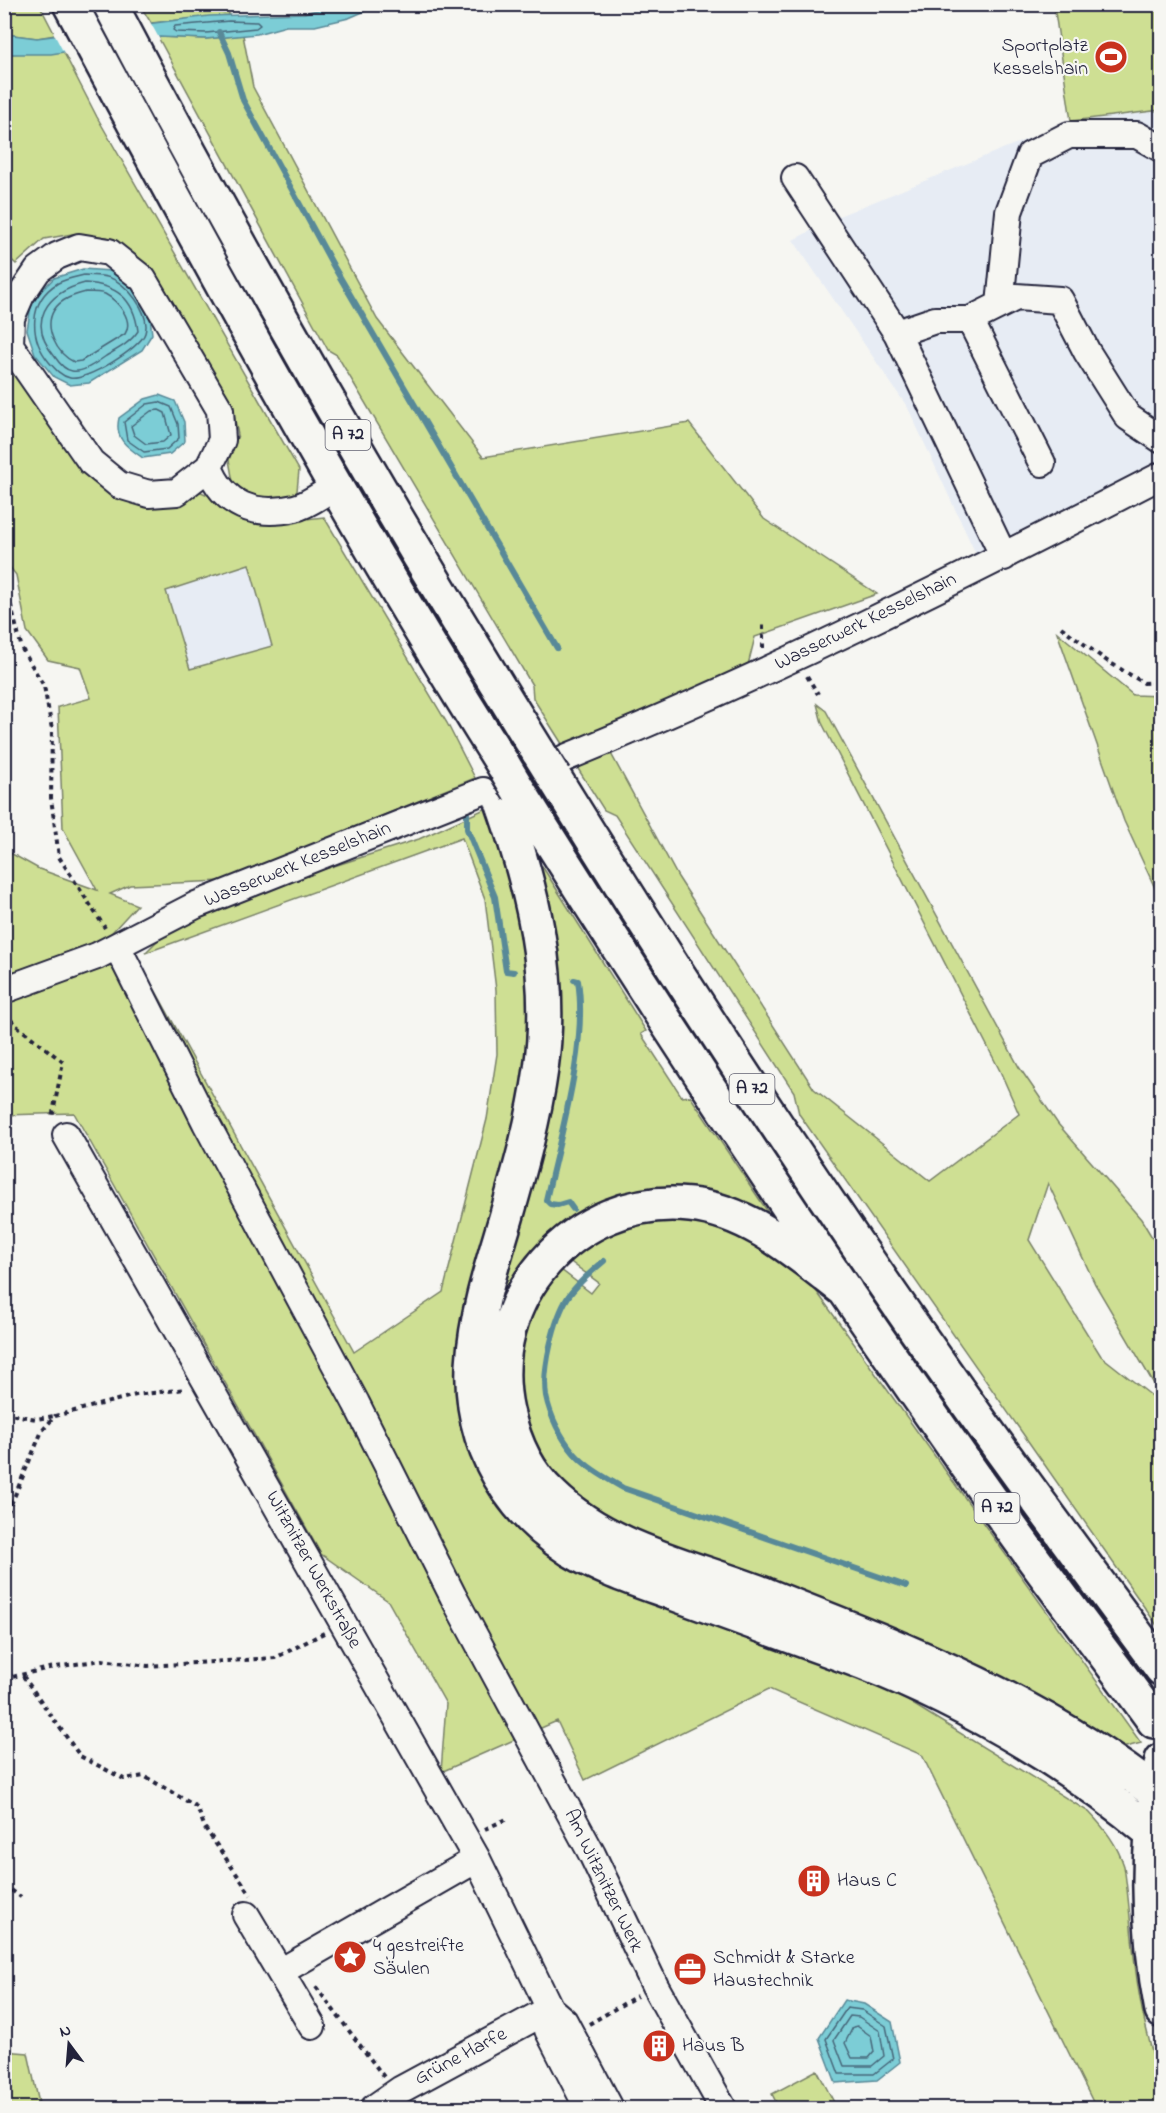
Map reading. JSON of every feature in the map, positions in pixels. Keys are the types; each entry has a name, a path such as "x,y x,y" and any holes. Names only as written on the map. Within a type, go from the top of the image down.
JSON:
{"main road":[{"name":"A 72","path":"70,4 216,276 456,690 500,784 613,939 846,1291 1010,1526 1154,1720"},
{"name":"A 72","path":"110,4 166,111 294,343 442,597 553,763 677,973 960,1393 1161,1669"},
{"path":"500,784 530,888 539,929 545,1005 541,1068 534,1112 521,1168 480,1304 474,1336 472,1365 476,1418 498,1475 523,1512 572,1551 640,1581 848,1657 985,1720 1107,1795 1152,1805"},
{"path":"846,1291 776,1238 733,1215 693,1205 654,1204 616,1213 575,1234 544,1261 517,1302 504,1346 502,1388 512,1430 529,1468 552,1496 590,1525 616,1538 958,1672 1032,1712 1152,1805"},
{"path":"1161,1760 1152,1805 1151,1921 1161,2011"}],"street":[{"path":"1000,305 1009,212 1030,155 1069,135 1137,135 1161,149"},
{"path":"795,178 897,333 1004,556"},
{"path":"209,467 177,492 149,494 119,485 91,462 10,345 11,318 21,295 38,270 57,256 79,247 109,252 143,279 220,410 222,440 209,467 216,483 237,506 271,511 297,508 336,486"},
{"path":"897,333 935,320 970,320 1016,297 1059,300 1087,352 1128,417 1161,440"},
{"path":"970,320 1042,464"},
{"name":"Wasserwerk Kesselshain","path":"553,763 725,691 1004,556 1161,475"},
{"name":"Wasserwerk Kesselshain","path":"4,990 117,946 196,905 500,784"},
{"name":"Am Witznitzer Werk","path":"117,946 189,1092 272,1241 357,1403 453,1596 592,1854 655,1986 723,2109"},
{"name":"Witznitzer Werkstraße","path":"66,1135 477,1859 550,2009 564,2021 610,2109"},
{"path":"289,1967 477,1859"},
{"path":"252,1910 289,1967 312,2026"},
{"name":"Witznitzer Werkstraße","path":"550,2009 548,2030 588,2109"},
{"name":"Grüne Harfe","path":"374,2109 400,2090 550,2009"}],"path":[{"path":"4,579 22,649 44,686 52,729 51,798 58,857 117,946"},
{"path":"1061,627 1107,661 1144,683 1161,681"},
{"path":"4,1013 63,1062 51,1117 66,1135"},
{"path":"4,1413 36,1419 136,1395 176,1392 207,1382"},
{"path":"4,1521 42,1431 54,1416"},
{"path":"4,1678 102,1660 148,1666 275,1658 343,1624"},
{"path":"4,1666 11,1676"},
{"path":"23,1676 80,1756 124,1779 144,1776 197,1807 204,1828 252,1910"},
{"path":"4,1886 21,1897"},
{"path":"289,1967 388,2083"},
{"path":"594,2019 655,1986"}],"shaded area":[{"path":"1161,110 1161,465 981,565 908,408 793,240 839,216 1071,121"},
{"path":"249,564 272,646 190,669 166,591"}],"green space":[{"path":"39,4 55,35 37,38 5,34 5,5"},
{"path":"140,5 228,5 229,15 151,23"},
{"name":"Sportplatz Kesselshain","path":"1054,5 1161,5 1161,110 1071,121"},
{"path":"243,35 253,87 377,319 483,457 689,423 764,519 877,594 755,637 748,665 564,747 533,698 532,685 337,355 328,350 158,37 206,39"},
{"path":"63,51 97,117 299,470 297,491 286,503 253,499 233,482 229,460 238,435 232,405 146,264 107,237 72,234 44,239 16,264 5,254 5,54"},
{"path":"4,348 16,373 96,483 116,497 199,491 270,523 324,517 447,723 475,778 222,881 130,885 110,894 137,905 104,941 153,986 354,1352 443,1292 487,1119 497,1054 496,990 485,899 462,838 145,953 167,931 271,886 419,839 489,807 522,906 533,1024 467,1435 822,1663 903,1698 1089,1812 1110,1837 1124,1866 1138,1987 1159,2082 1161,2108 1096,2108 922,1755 769,1689 585,1780 557,1721 441,1772 446,1704 388,1601 321,1554 74,1113 5,1115 5,850 39,869 97,890 63,828 58,707 91,698 80,667 48,660 27,631 16,575 5,561","holes":["249,564 272,646 190,669 166,591"]},
{"path":"1057,632 1133,695 1161,696 1161,901 1124,821"},
{"path":"817,704 826,711 1019,1067 1058,1124 1141,1219 1161,1252 1161,1396 1095,1284 1048,1183 1029,1240 1101,1356 1161,1403 1161,1631 799,1114 794,1092 615,815 604,810 575,764 609,750 678,877 814,1089 930,1181 1019,1114 1000,1071 822,723"},
{"path":"542,866 646,1031 641,1034 682,1097 690,1096 768,1212 759,1218 726,1203 700,1195 651,1195 614,1204 579,1221 548,1244 523,1273 505,1307 494,1344 492,1384 494,1402 498,1420 512,1454 543,1499 556,1512 594,1539 642,1560 793,1616 957,1685 935,1684 911,1676 813,1633 653,1576 608,1557 586,1546 548,1520 526,1497 508,1471 491,1431 483,1390 483,1350 489,1310 499,1270 536,1150 549,1080 554,1030 555,982 548,926 535,871"},
{"path":"709,1216 790,1261 817,1292 1141,1743 1116,1747 592,1514 540,1465 513,1387 532,1295 561,1270 591,1293 599,1283 572,1263 567,1254 607,1227"},
{"path":"4,2051 28,2053 40,2108 5,2108"},
{"path":"817,2070 837,2108 779,2108 772,2094"}],"water":[{"path":"339,5 379,5 349,18 315,26 286,26 257,34 206,39 159,37 51,54 5,54 5,34 37,38 209,16 304,13"},
{"path":"83,269 111,271 129,284 149,308 152,334 142,350 89,383 70,385 54,377 35,354 27,330 32,300 54,278"},
{"path":"159,395 175,401 184,422 185,441 170,454 143,458 127,446 120,437 119,418 145,399"},
{"path":"844,2000 864,2004 892,2022 900,2062 877,2080 836,2083 819,2038"}],"pier":[{"path":"149,20 160,40 65,55 53,32"}],"waterway":[{"path":"219,32 229,53 243,100 334,267 557,648"},
{"path":"4,279 19,287"},
{"path":"467,814 467,829 495,897 506,971 514,972"},
{"path":"573,1209 568,1202 558,1205 550,1204 546,1200 576,1061 580,1006 578,981 574,980"},
{"path":"604,1261 568,1297 558,1318 550,1345 545,1385 546,1396 557,1426 574,1453 591,1468 623,1488 906,1586"}],"place":[{"name":"Sportplatz Kesselshain","path":"1111,57"},
{"name":"Haus C","path":"814,1881"},
{"name":"4 gestreifte Säulen","path":"350,1957"},
{"name":"Schmidt & Starke Haustechnik","path":"690,1969"},
{"name":"Haus B","path":"659,2046"}]}
